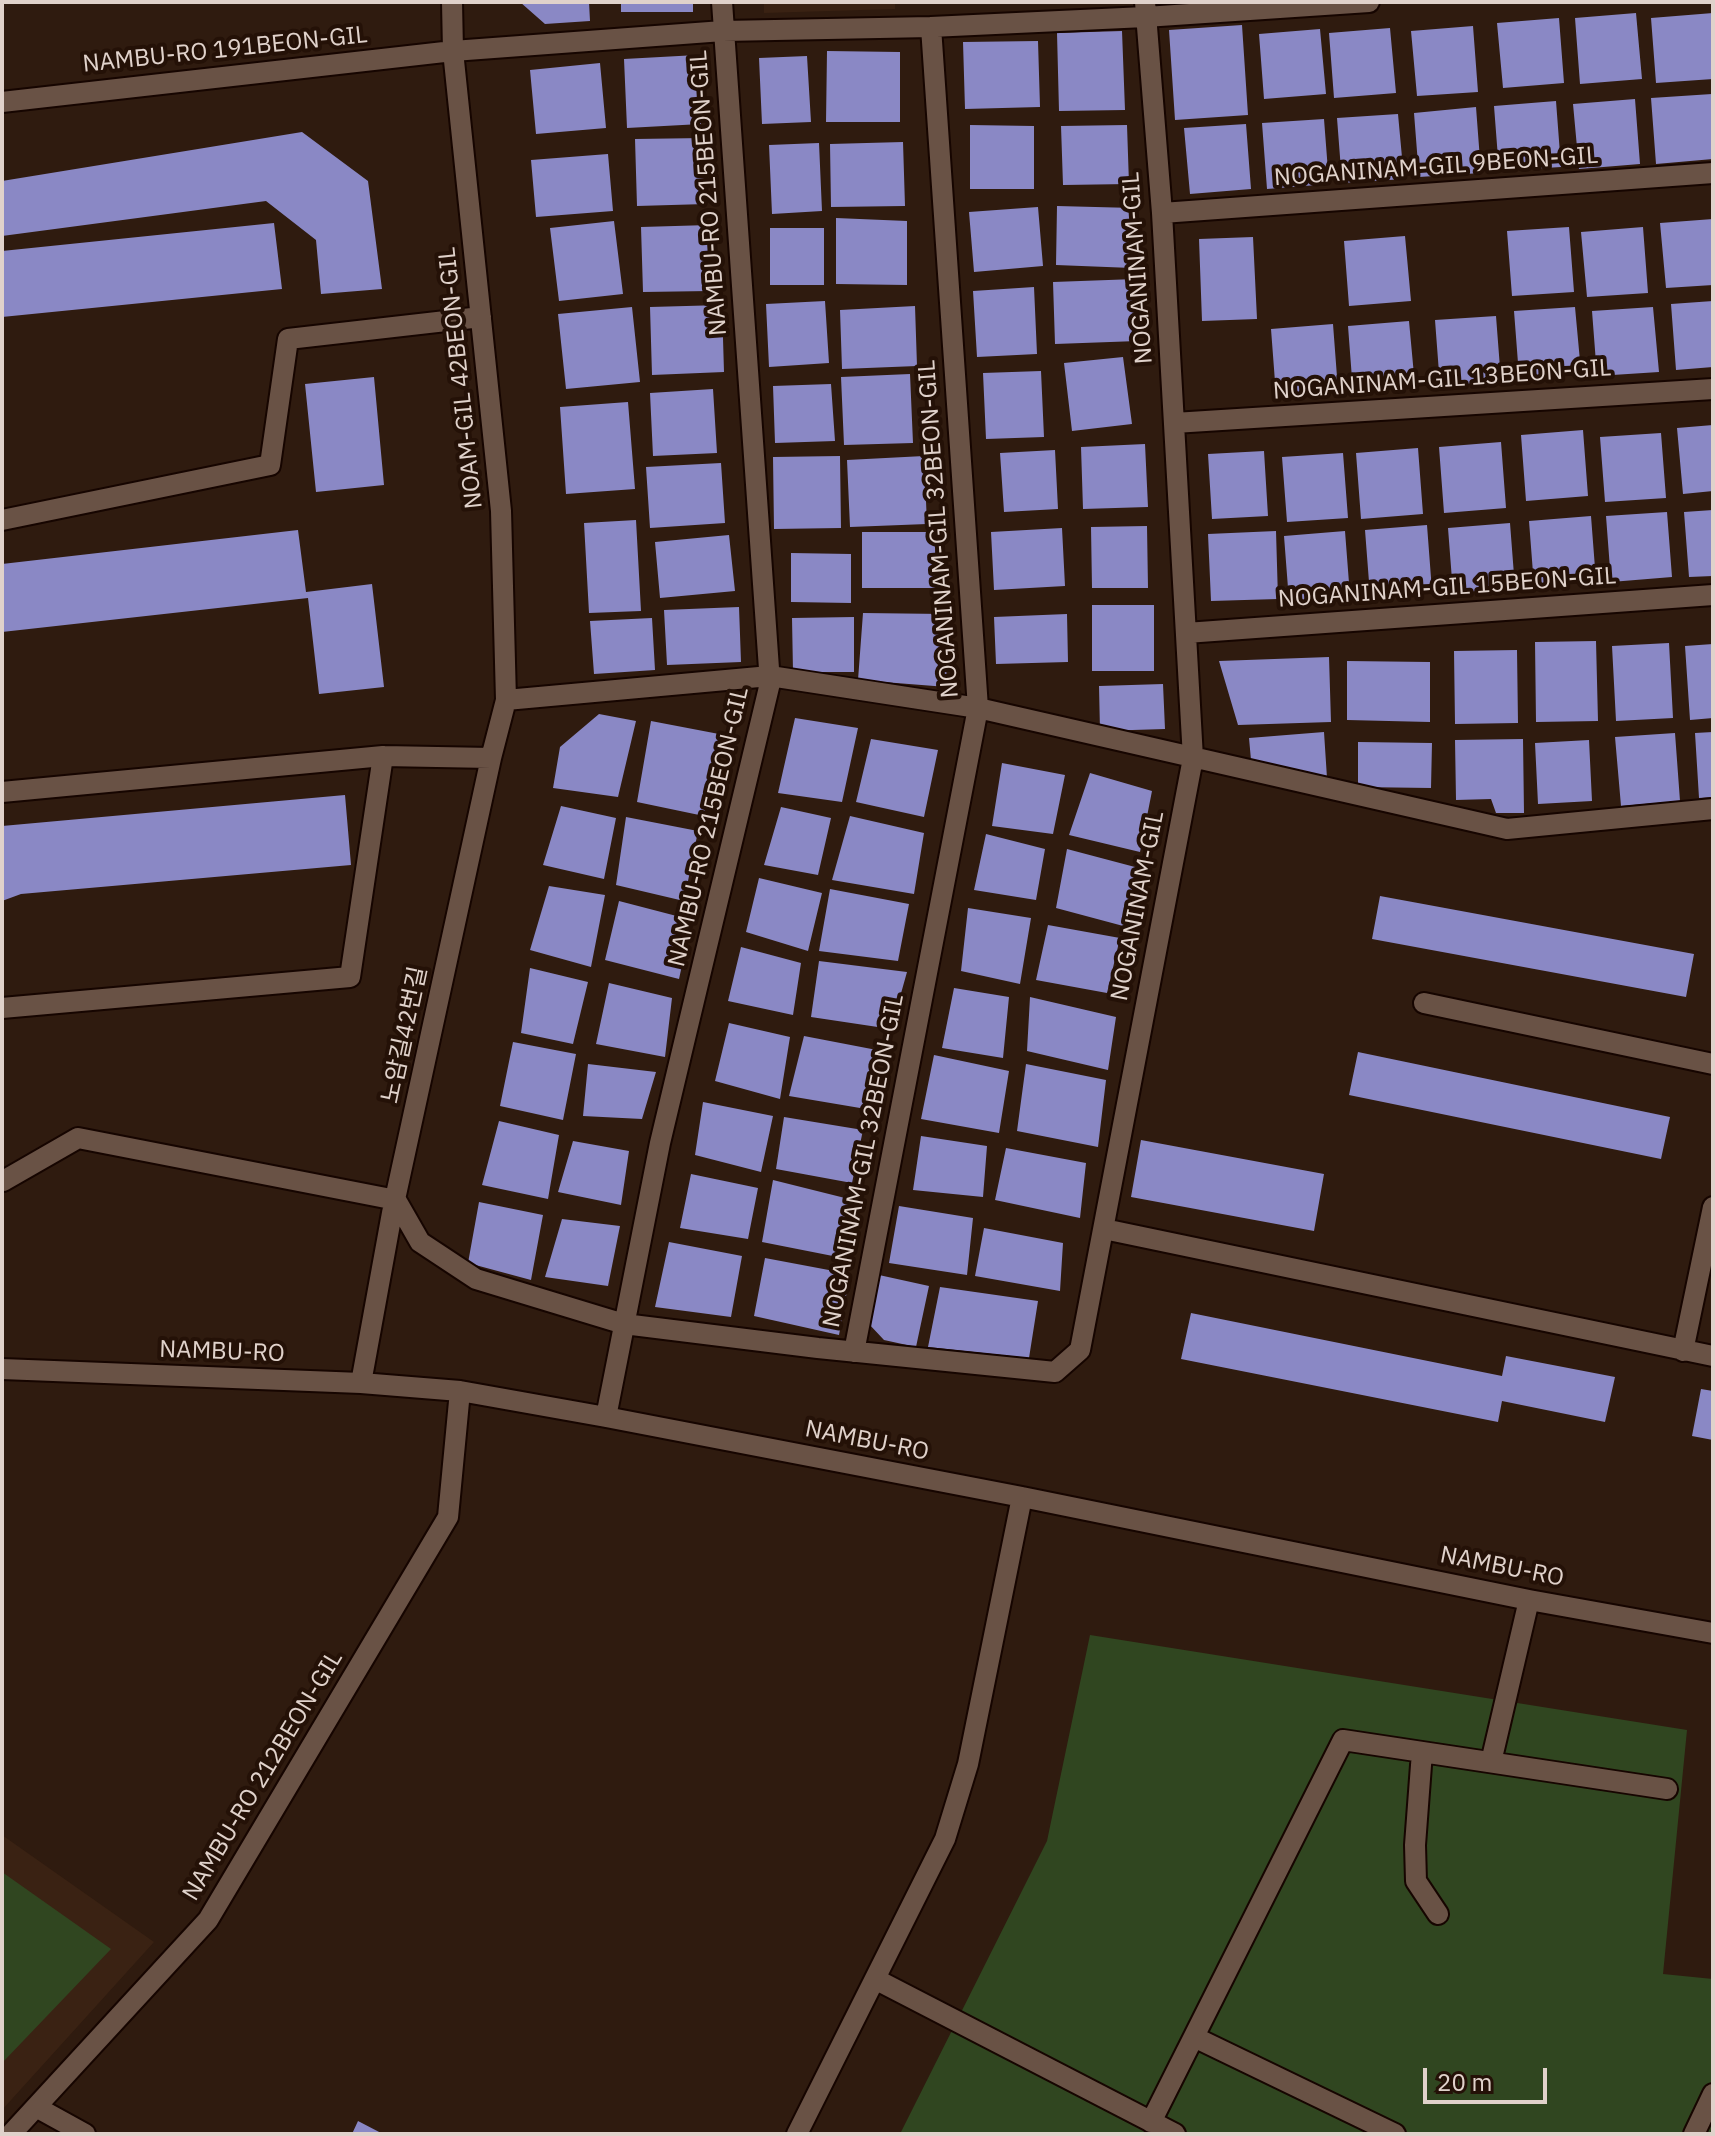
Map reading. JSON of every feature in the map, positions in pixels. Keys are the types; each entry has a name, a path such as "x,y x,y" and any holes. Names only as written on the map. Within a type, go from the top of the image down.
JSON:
{"street":[{"path":"452,2 453,51"},
{"name":"NAMBU-RO 215BEON-GIL","path":"606,1417 660,1143 770,683 722,2"},
{"name":"NAMBU-RO 191BEON-GIL","path":"2,102 453,51 723,31 931,27 1145,10 1369,2"},
{"name":"NOGANINAM-GIL","path":"624,1324 1055,1372 1080,1350 1193,758 1162,213 1145,10"},
{"name":"NOGANINAM-GIL 32BEON-GIL","path":"854,1352 978,708 931,27"},
{"name":"NOAM-GIL 42BEON-GIL","path":"453,51 501,511 506,700"},
{"name":"NOGANINAM-GIL 9BEON-GIL","path":"1162,213 1713,173"},
{"path":"2,520 270,465 288,339 481,317"},
{"name":"NOGANINAM-GIL 13BEON-GIL","path":"1174,423 1713,389"},
{"name":"NOGANINAM-GIL 15BEON-GIL","path":"1186,633 1713,595"},
{"path":"506,700 770,676 978,708 1507,829 1713,809"},
{"name":"노암길42번길","path":"361,1383 396,1200 506,700"},
{"path":"2,792 383,756 491,758"},
{"path":"2,1008 350,977 383,756"},
{"path":"1424,1003 1713,1064"},
{"path":"3,1181 78,1138 396,1200 420,1242 476,1279 624,1324"},
{"path":"1683,1351 1713,1207"},
{"path":"1104,1229 1713,1356"},
{"name":"NAMBU-RO","path":"2,1369 361,1383 460,1391 1022,1497 1529,1600 1713,1633"},
{"name":"NAMBU-RO 212BEON-GIL","path":"11,2134 208,1920 448,1517 460,1391"},
{"path":"797,2134 945,1839 968,1764 1022,1497"},
{"path":"1491,1762 1529,1600"},
{"path":"1151,2122 1343,1740 1667,1789"},
{"path":"1422,1752 1415,1845 1416,1881 1438,1914"},
{"path":"875,1979 1175,2134"},
{"path":"1194,2037 1395,2134"},
{"path":"1694,2134 1713,2094"},
{"path":"36,2107 85,2134"}],"shaded area":[{"path":"764,2 895,2 895,9 764,13"},
{"path":"2,1835 154,1942 2,2110"}],"green space":[{"path":"1090,1635 1687,1730 1663,1974 1713,1979 1713,2134 900,2134 1047,1841"},
{"path":"2,1872 111,1949 2,2063"}],"building":[{"path":"520,2 589,2 590,21 545,24"},
{"path":"621,2 693,2 693,12 621,12"},
{"path":"1636,13 1642,79 1580,84 1575,18"},
{"path":"1713,13 1713,79 1656,83 1651,18"},
{"path":"1559,18 1564,83 1503,88 1497,23"},
{"path":"1242,25 1248,115 1175,120 1169,30"},
{"path":"1473,26 1478,92 1417,96 1411,31"},
{"path":"1390,28 1396,93 1334,98 1329,33"},
{"path":"1320,29 1326,94 1264,99 1259,34"},
{"path":"1122,31 1125,110 1059,111 1057,33"},
{"path":"1038,41 1040,107 965,109 963,42"},
{"path":"827,51 900,52 900,122 826,122"},
{"path":"697,55 701,124 627,128 624,59"},
{"path":"807,56 811,122 762,124 759,58"},
{"path":"600,63 606,128 536,134 530,70"},
{"path":"1712,94 1713,159 1656,164 1651,98"},
{"path":"1635,99 1640,164 1579,169 1573,104"},
{"path":"1556,101 1561,167 1499,171 1494,106"},
{"path":"1476,107 1481,173 1419,177 1414,113"},
{"path":"1398,114 1404,179 1342,183 1337,118"},
{"path":"1324,119 1329,184 1267,189 1262,123"},
{"path":"1246,124 1251,189 1190,194 1184,128"},
{"path":"970,125 1034,126 1034,189 970,189"},
{"path":"1127,125 1129,184 1063,185 1061,126"},
{"path":"302,132 368,181 382,289 321,294 316,240 266,201 2,236 2,181"},
{"path":"704,138 706,204 637,206 635,139"},
{"path":"903,142 905,206 831,207 830,144"},
{"path":"819,143 822,211 772,214 769,145"},
{"path":"608,154 613,211 536,217 531,160"},
{"path":"1057,206 1134,208 1132,268 1056,265"},
{"path":"1038,207 1043,266 974,272 969,212"},
{"path":"836,218 907,221 907,285 836,284"},
{"path":"1713,219 1713,285 1666,288 1660,223"},
{"path":"614,221 623,294 559,301 550,228"},
{"path":"274,223 282,289 2,317 2,251"},
{"path":"709,225 710,291 643,292 641,227"},
{"path":"1569,227 1574,292 1512,296 1507,231"},
{"path":"1643,227 1648,293 1587,297 1581,232"},
{"path":"770,228 824,228 824,285 770,285"},
{"path":"1405,236 1411,301 1349,306 1344,241"},
{"path":"1253,237 1257,319 1202,321 1199,239"},
{"path":"1136,279 1138,341 1055,344 1053,282"},
{"path":"1034,287 1037,354 977,357 973,291"},
{"path":"825,301 829,363 769,367 766,304"},
{"path":"1713,301 1713,367 1676,370 1671,304"},
{"path":"722,305 724,372 652,375 650,307"},
{"path":"915,306 917,366 842,369 840,310"},
{"path":"632,307 640,382 566,389 558,314"},
{"path":"1575,307 1581,372 1519,376 1514,311"},
{"path":"1653,307 1659,372 1597,376 1592,311"},
{"path":"1496,316 1501,381 1440,386 1435,320"},
{"path":"1409,321 1415,386 1353,392 1348,326"},
{"path":"1333,324 1338,390 1276,395 1271,329"},
{"path":"1123,357 1132,424 1072,431 1064,363"},
{"path":"1041,371 1044,437 986,439 983,373"},
{"path":"910,374 913,443 844,445 841,377"},
{"path":"374,377 384,485 316,492 305,384"},
{"path":"831,384 835,441 775,443 773,386"},
{"path":"713,389 717,453 653,456 650,393"},
{"path":"628,402 635,489 566,494 560,407"},
{"path":"1713,425 1713,491 1683,494 1677,428"},
{"path":"1583,430 1588,496 1526,501 1521,435"},
{"path":"1661,433 1666,498 1605,502 1600,437"},
{"path":"1501,442 1506,508 1444,513 1439,447"},
{"path":"1145,444 1148,507 1083,509 1081,447"},
{"path":"1418,448 1423,514 1361,519 1356,453"},
{"path":"1055,450 1058,509 1004,512 1000,453"},
{"path":"1264,451 1268,516 1212,519 1208,454"},
{"path":"1343,453 1348,518 1287,522 1282,457"},
{"path":"840,456 841,528 774,529 773,457"},
{"path":"924,456 927,524 850,527 847,460"},
{"path":"721,463 725,523 650,528 646,467"},
{"path":"1713,510 1713,576 1689,577 1684,512"},
{"path":"1667,512 1672,577 1611,582 1606,516"},
{"path":"1591,516 1596,581 1534,586 1529,521"},
{"path":"636,520 641,611 589,613 584,523"},
{"path":"1510,523 1515,588 1453,593 1448,528"},
{"path":"1427,525 1432,591 1370,595 1365,530"},
{"path":"1147,526 1148,588 1092,588 1091,527"},
{"path":"1062,528 1065,586 994,590 991,532"},
{"path":"298,530 306,592 372,584 384,687 319,694 308,598 2,632 2,564"},
{"path":"1276,531 1278,599 1211,601 1208,534"},
{"path":"1345,531 1350,596 1289,601 1284,536"},
{"path":"862,532 935,532 936,588 862,588"},
{"path":"729,535 735,591 660,598 655,542"},
{"path":"791,553 851,554 851,603 791,602"},
{"path":"1092,605 1154,605 1154,671 1092,671"},
{"path":"739,607 741,662 667,665 664,610"},
{"path":"863,613 944,614 947,687 858,680"},
{"path":"1067,614 1068,662 996,664 994,617"},
{"path":"854,617 854,672 793,672 792,618"},
{"path":"652,618 655,670 594,674 590,621"},
{"path":"1596,641 1598,721 1536,722 1535,642"},
{"path":"1669,643 1673,718 1616,721 1612,646"},
{"path":"1713,644 1713,718 1690,720 1685,646"},
{"path":"1517,650 1518,723 1455,724 1454,651"},
{"path":"1329,657 1331,722 1238,725 1219,661"},
{"path":"1347,661 1430,662 1430,722 1347,720"},
{"path":"1163,684 1165,729 1100,731 1099,686"},
{"path":"599,714 636,721 618,797 553,788 560,747"},
{"path":"795,718 858,728 842,802 778,793"},
{"path":"651,721 719,734 704,816 637,802"},
{"path":"1324,732 1327,778 1251,760 1249,738"},
{"path":"1713,732 1713,797 1699,798 1695,733"},
{"path":"1675,733 1680,801 1621,806 1615,737"},
{"path":"871,739 938,750 924,817 856,802"},
{"path":"1523,739 1524,813 1496,813 1491,799 1456,800 1455,740"},
{"path":"1589,740 1592,801 1538,804 1535,743"},
{"path":"1358,742 1432,743 1431,788 1358,787"},
{"path":"1002,763 1065,775 1053,834 992,826"},
{"path":"1090,773 1152,791 1140,852 1069,835"},
{"path":"345,795 351,865 21,894 2,901 2,826"},
{"path":"561,806 616,818 604,879 543,865"},
{"path":"781,807 831,818 818,875 764,865"},
{"path":"850,816 924,833 914,894 832,880"},
{"path":"626,817 698,831 684,901 616,885"},
{"path":"986,834 1045,849 1036,900 974,890"},
{"path":"1067,849 1135,867 1127,927 1056,908"},
{"path":"759,878 822,893 808,951 746,932"},
{"path":"549,886 605,895 591,967 530,950"},
{"path":"830,889 909,904 898,961 819,951"},
{"path":"1380,896 1694,954 1686,997 1372,939"},
{"path":"619,901 692,920 679,979 605,960"},
{"path":"968,908 1031,918 1020,984 961,971"},
{"path":"1048,925 1120,938 1107,993 1036,980"},
{"path":"741,947 801,963 793,1015 728,1001"},
{"path":"819,961 907,972 891,1029 811,1017"},
{"path":"530,968 588,982 573,1044 521,1033"},
{"path":"609,983 672,998 665,1057 596,1044"},
{"path":"954,988 1009,997 1003,1058 942,1048"},
{"path":"1030,997 1116,1017 1108,1070 1027,1051"},
{"path":"729,1023 790,1037 780,1099 715,1081"},
{"path":"804,1036 882,1051 866,1109 789,1096"},
{"path":"513,1042 576,1054 563,1120 500,1106"},
{"path":"1358,1052 1670,1117 1661,1159 1349,1095"},
{"path":"934,1055 1009,1071 999,1133 921,1119"},
{"path":"588,1064 656,1072 642,1119 583,1116"},
{"path":"1026,1064 1106,1080 1098,1147 1017,1131"},
{"path":"703,1102 773,1116 761,1172 695,1155"},
{"path":"784,1117 863,1130 852,1183 776,1169"},
{"path":"499,1121 559,1135 548,1199 482,1185"},
{"path":"921,1136 987,1146 983,1197 913,1190"},
{"path":"1141,1140 1324,1174 1314,1231 1131,1197"},
{"path":"573,1141 629,1151 621,1205 558,1192"},
{"path":"1006,1148 1086,1163 1080,1218 995,1200"},
{"path":"691,1174 758,1188 748,1239 680,1228"},
{"path":"773,1180 853,1200 848,1259 762,1242"},
{"path":"479,1202 543,1215 531,1280 468,1263"},
{"path":"899,1206 973,1218 967,1275 889,1263"},
{"path":"562,1219 620,1226 608,1286 545,1277"},
{"path":"984,1228 1063,1243 1060,1291 975,1276"},
{"path":"669,1242 742,1256 731,1317 655,1307"},
{"path":"765,1258 850,1274 839,1335 754,1316"},
{"path":"879,1275 929,1286 916,1347 884,1340 868,1323"},
{"path":"940,1287 1038,1301 1029,1358 928,1347"},
{"path":"1191,1313 1502,1376 1506,1356 1615,1377 1605,1422 1502,1401 1498,1422 1181,1359"},
{"path":"1701,1389 1713,1391 1713,1440 1692,1436"},
{"path":"358,2121 383,2134 352,2134"}]}
